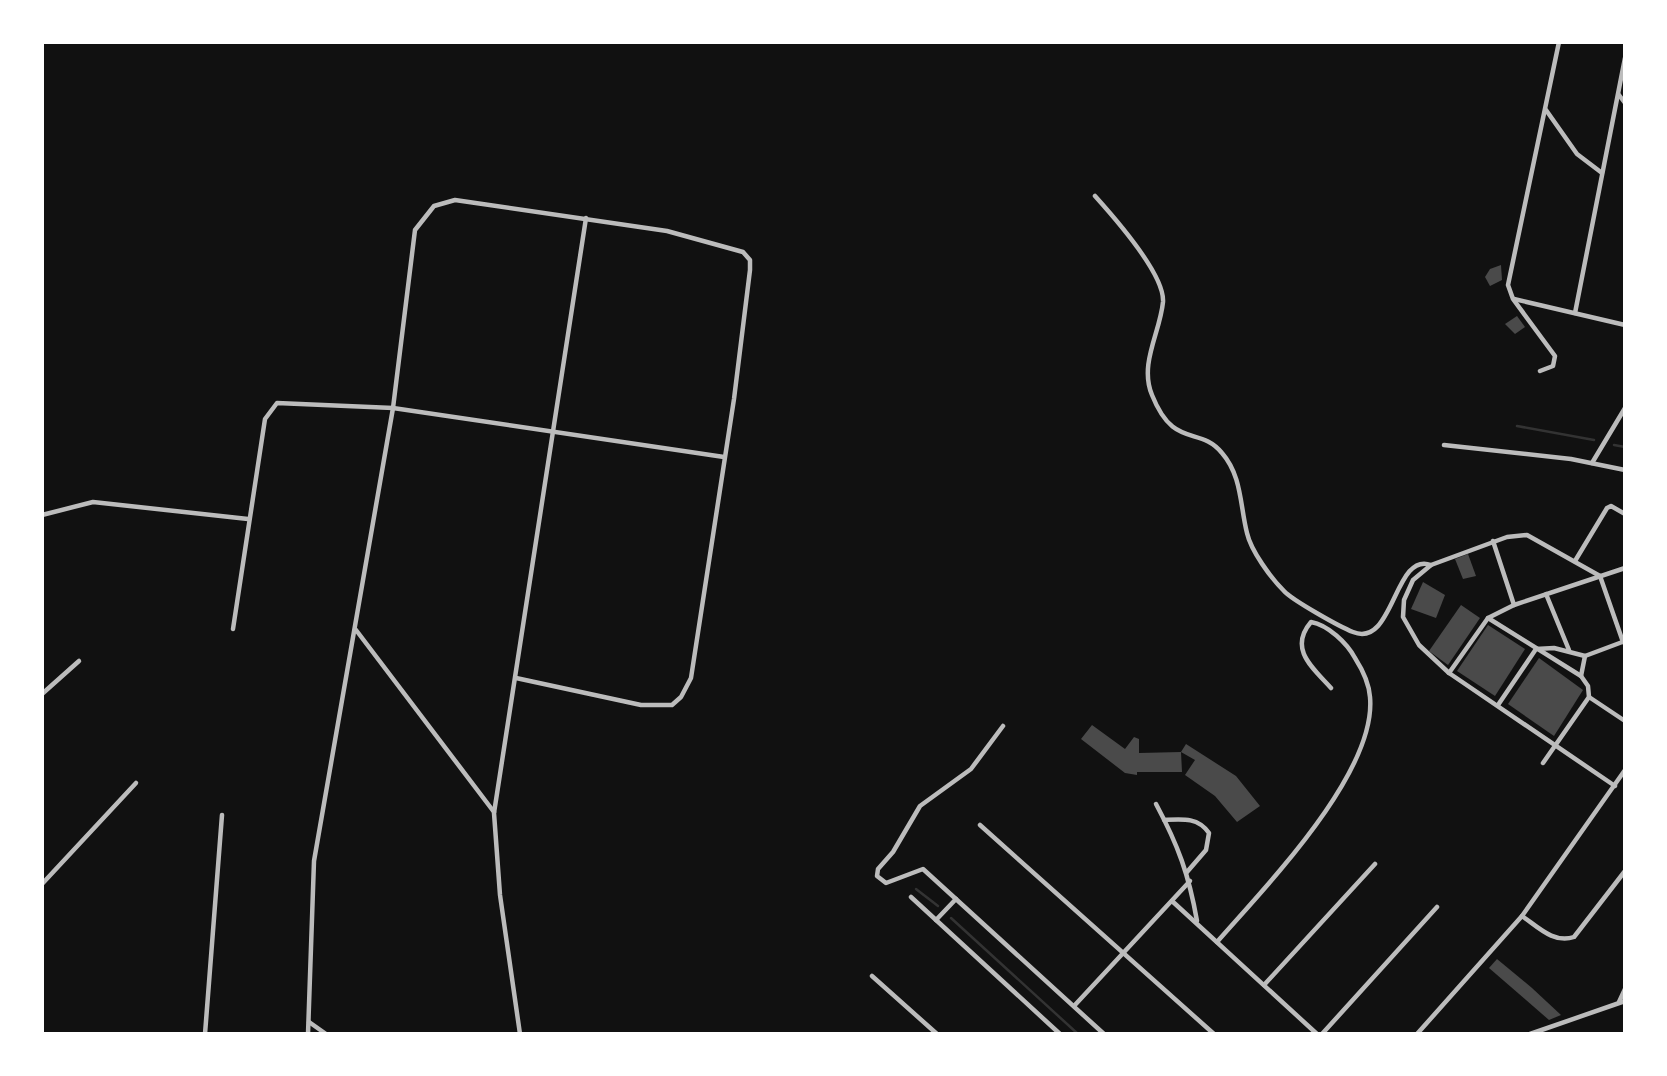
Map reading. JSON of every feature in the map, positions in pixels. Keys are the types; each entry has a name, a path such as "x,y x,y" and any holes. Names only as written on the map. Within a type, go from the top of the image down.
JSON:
{"street":[{"path":"1540,371 1553,366 1555,356 1513,299 1508,285 1559,42"},
{"path":"1575,313 1625,58"},
{"path":"1618,94 1625,103"},
{"path":"1546,109 1577,154 1603,173"},
{"path":"1095,196 1133,236 1164,299 1148,365 1150,393 1165,423 1182,435 1209,443 1227,459 1238,485 1247,537 1285,593 1345,629 1357,634 1368,633 1378,626 1407,573 1416,564 1424,562 1431,565"},
{"path":"308,1034 314,861 393,408 415,230 434,206 455,200 667,231 743,252 750,260 734,399 691,678 681,697 672,705 641,705 516,678"},
{"path":"520,1034 500,895 495,813 586,218"},
{"path":"1513,299 1625,325"},
{"path":"233,629 248,519 269,412 276,403 393,408 724,457"},
{"path":"1592,463 1625,408"},
{"path":"1444,445 1592,463 1625,470"},
{"path":"42,515 93,502 248,519"},
{"path":"1575,561 1607,508 1611,506 1625,514"},
{"path":"1536,649 1570,651 1585,656 1624,642 1600,576 1527,535 1493,541 1431,565 1413,580 1404,600 1403,617 1408,631 1419,645 1449,673 1615,786"},
{"path":"1493,541 1514,605"},
{"path":"1449,673 1488,618 1514,605 1625,568"},
{"path":"1546,594 1570,651"},
{"path":"1488,618 1581,676 1588,686 1589,697 1543,763"},
{"path":"1217,942 1315,829 1344,781 1362,741 1371,698 1363,671 1350,648 1321,624 1311,622 1304,630 1300,645 1303,658 1331,688"},
{"path":"356,630 495,813"},
{"path":"1498,705 1536,649"},
{"path":"1581,676 1585,656"},
{"path":"42,694 79,661"},
{"path":"1589,697 1625,721"},
{"path":"1003,726 971,769 919,806 892,852 883,861 877,876 886,883 923,869 1104,1034"},
{"path":"1417,1034 1522,916 1625,770"},
{"path":"42,884 136,783"},
{"path":"1156,804 1179,848 1190,881 1197,923"},
{"path":"205,1034 214,950 222,815"},
{"path":"1164,820 1196,821 1209,833 1206,850 1187,872"},
{"path":"980,825 1214,1034"},
{"path":"1264,985 1375,864"},
{"path":"1522,916 1554,938 1565,940 1574,937 1625,871"},
{"path":"1074,1006 1190,881"},
{"path":"911,897 1058,1033"},
{"path":"936,920 956,899"},
{"path":"1172,901 1319,1034 1437,906"},
{"path":"872,975 937,1034"},
{"path":"1618,1003 1625,989"},
{"path":"1530,1034 1625,1001"},
{"path":"308,1021 326,1034"}],"building":[{"path":"1501,265 1502,280 1490,286 1485,277 1490,269"},
{"path":"1517,316 1525,327 1515,334 1505,324"},
{"path":"1468,554 1476,576 1463,579 1455,559"},
{"path":"1423,582 1445,595 1436,618 1411,609"},
{"path":"1461,605 1480,618 1448,665 1429,651"},
{"path":"1488,625 1525,649 1495,696 1457,671"},
{"path":"1539,658 1583,690 1554,736 1508,704"},
{"path":"1092,725 1125,749 1134,737 1139,739 1139,753 1181,752 1182,772 1137,772 1137,775 1125,773 1081,739"},
{"path":"1186,744 1236,776 1260,806 1237,822 1215,796 1185,775 1195,760 1181,752"},
{"path":"1497,959 1561,1015 1549,1020 1489,968"}],"waterway":[{"path":"1517,426 1594,440"},
{"path":"1614,445 1625,447"},
{"path":"916,889 938,906"},
{"path":"951,918 1078,1034"}]}
